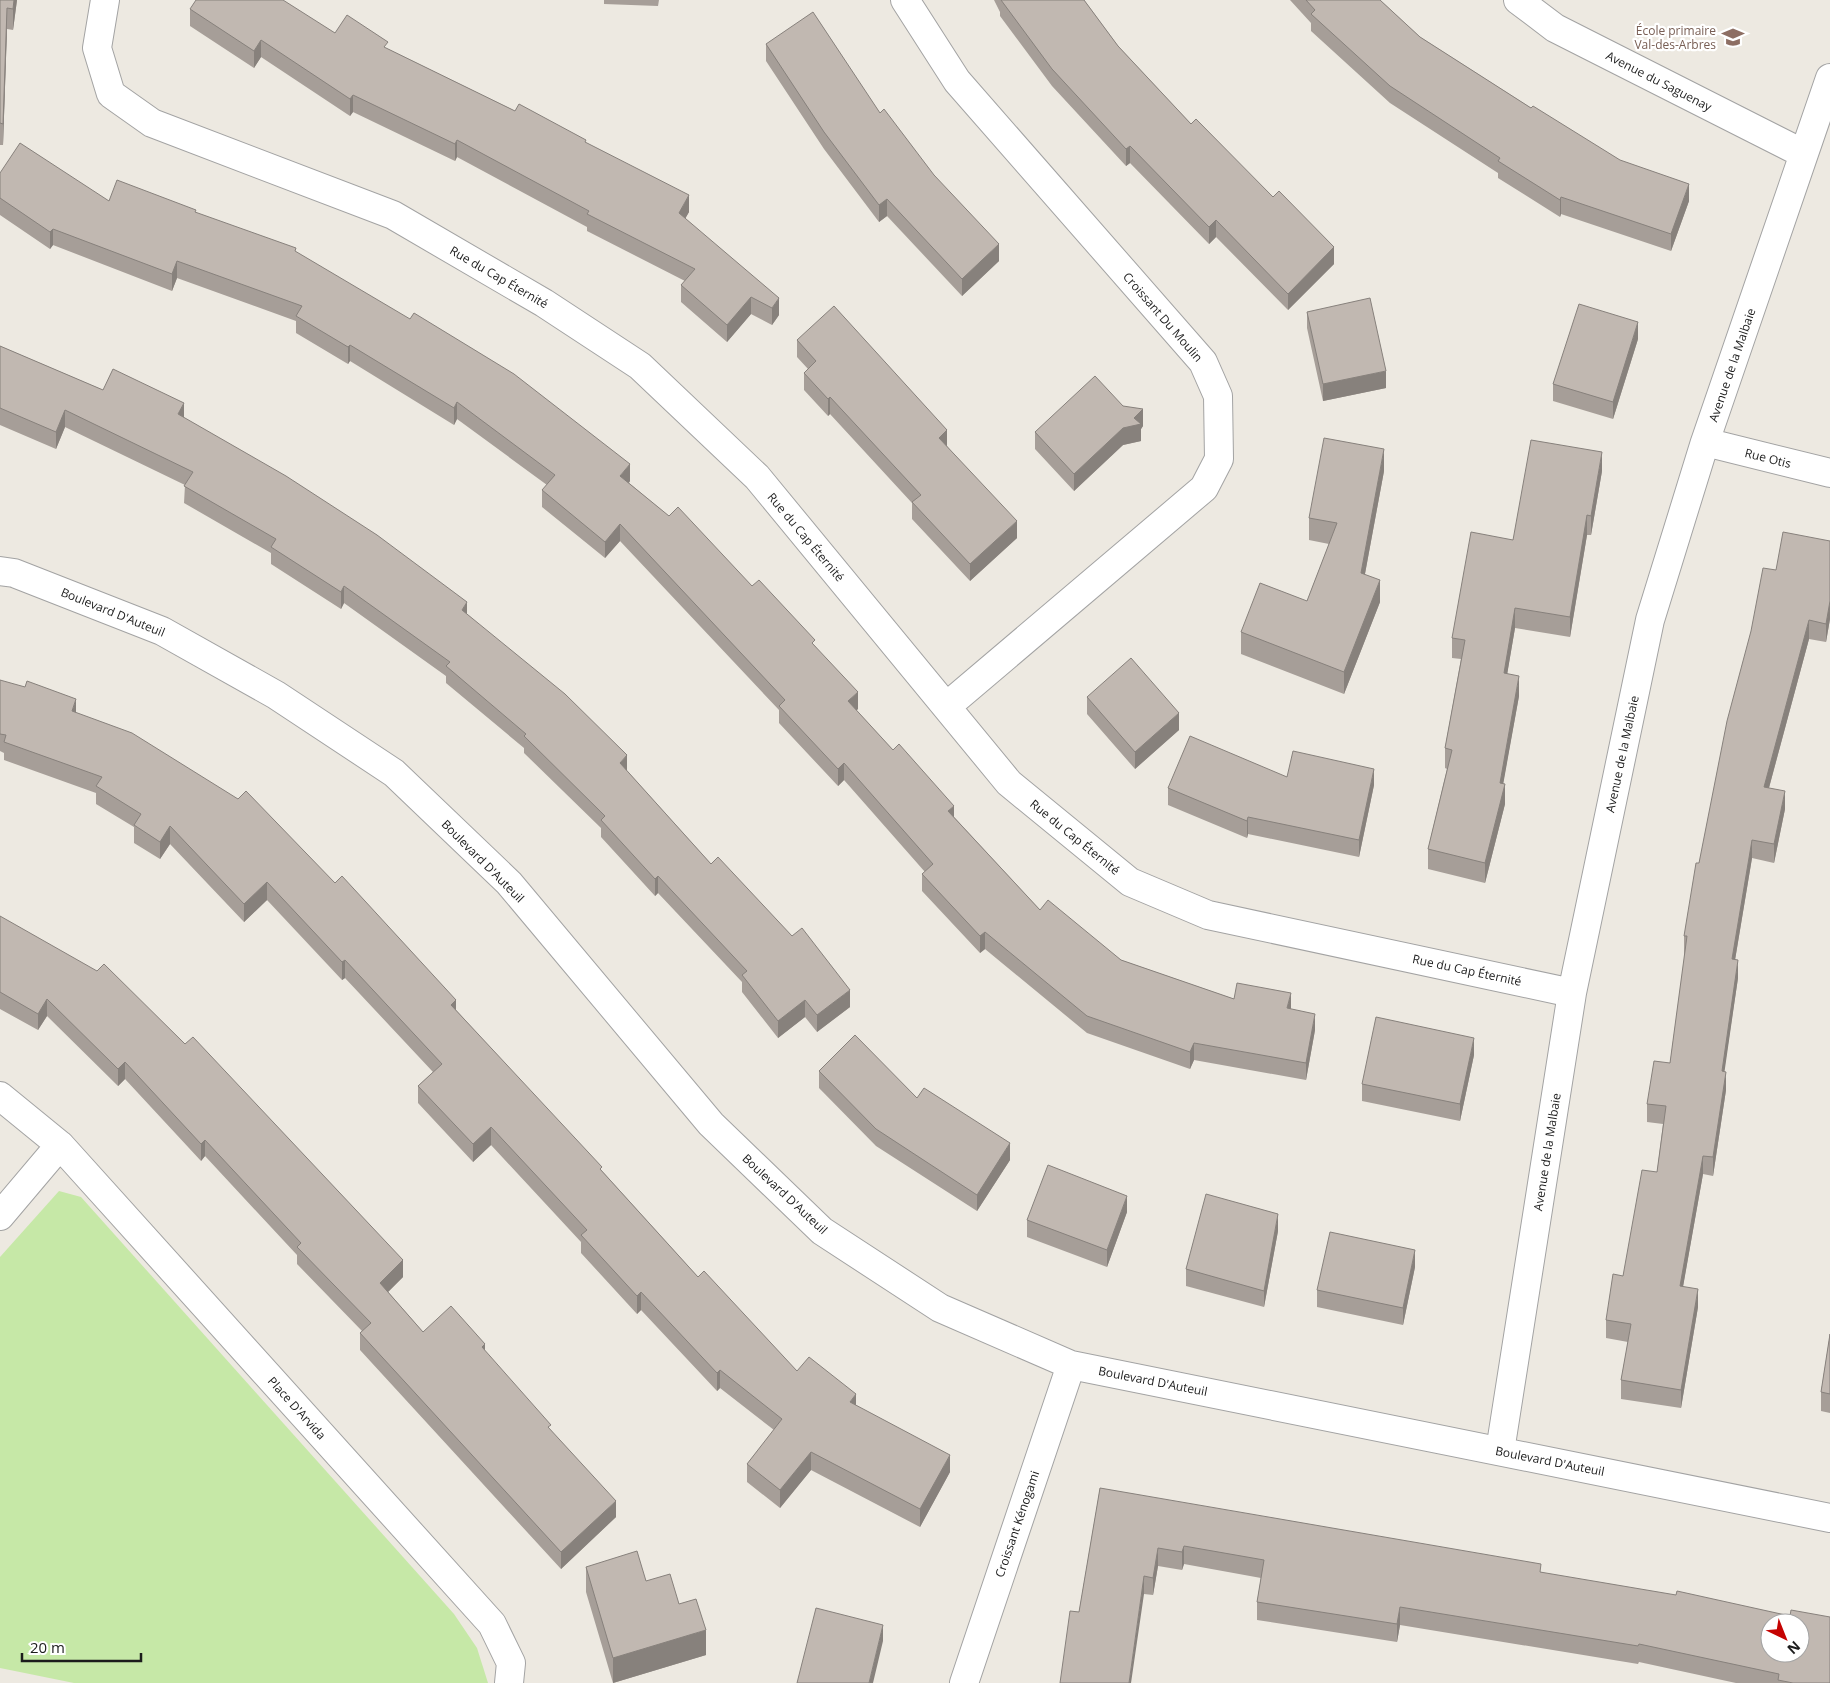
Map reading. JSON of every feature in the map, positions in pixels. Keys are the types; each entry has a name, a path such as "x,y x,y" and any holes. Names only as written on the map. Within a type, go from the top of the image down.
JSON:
{"street":[{"name":"Rue du Cap Éternité","path":"106,0 97,48 111,94 152,123 393,215 544,303 640,366 757,477 1009,784 1130,882 1208,916 1572,992"},
{"name":"Croissant Du Moulin","path":"905,0 957,81 1202,362 1218,396 1219,459 1204,488 946,706"},
{"name":"Avenue du Saguenay","path":"1518,0 1555,28 1804,154"},
{"name":"Avenue de la Malbaie","path":"1500,1451 1572,992 1650,620 1705,442 1830,78"},
{"name":"Rue Otis","path":"1705,442 1830,474"},
{"name":"Boulevard D'Auteuil","path":"0,571 14,573 162,631 276,696 394,773 509,883 711,1124 822,1231 940,1308 1071,1365 1830,1518"},
{"name":"Place D'Arvida","path":"0,1096 60,1145 492,1624 511,1663 509,1683"},
{"path":"0,1216 60,1145"},
{"name":"Croissant Kénogami","path":"964,1683 1071,1365"}],"green space":[{"path":"59,1191 81,1197 454,1614 477,1648 488,1683 74,1683 0,1668 0,1257"}],"building":[{"path":"0,0 14,0 13,9 7,8 3,124 0,123"},
{"path":"196,0 283,0 335,33 347,15 388,42 384,47 515,111 519,104 586,140 585,142 689,195 679,213 779,298 772,308 751,297 727,325 681,285 695,269 587,214 589,211 457,140 455,144 353,95 350,99 261,40 254,51 190,9"},
{"path":"1001,0 1084,0 1118,46 1191,124 1196,119 1273,197 1279,191 1334,247 1288,294 1216,220 1209,227 1130,146 1126,149 1052,69"},
{"path":"1306,0 1380,0 1420,37 1531,108 1533,106 1620,160 1689,184 1671,234 1561,197 1560,200 1498,161 1500,158 1390,86 1311,14 1315,10"},
{"path":"813,12 880,113 884,109 934,175 999,244 962,279 887,199 879,205 824,132 766,44"},
{"path":"20,143 109,201 117,180 196,210 195,212 296,248 295,251 410,319 414,313 514,374 630,464 620,476 669,516 678,507 752,586 759,580 815,640 812,643 858,692 848,701 893,750 899,744 954,806 948,811 1040,910 1048,900 1121,960 1234,999 1237,983 1291,993 1287,1008 1315,1014 1306,1063 1194,1043 1190,1052 1087,1016 985,932 980,936 922,874 933,864 844,763 838,769 779,706 785,700 620,524 605,542 542,490 555,475 457,402 454,408 350,345 348,347 296,316 302,306 177,261 172,274 53,229 50,232 0,198 0,173"},
{"path":"1370,298 1386,371 1323,384 1307,312"},
{"path":"1579,304 1638,322 1613,402 1553,384"},
{"path":"834,306 947,430 939,438 1017,521 970,564 912,502 921,495 830,397 828,399 804,373 816,361 797,340"},
{"path":"0,346 103,390 113,369 184,403 178,414 286,476 377,535 467,602 462,610 565,694 627,755 620,763 711,864 718,857 792,936 802,928 850,990 817,1015 805,1000 778,1021 742,975 747,971 658,876 655,879 601,820 605,816 524,736 526,734 446,666 450,662 344,586 341,592 271,547 276,539 184,486 193,472 65,410 56,432 0,408"},
{"path":"1095,376 1123,406 1143,409 1134,418 1141,424 1123,428 1074,474 1035,432"},
{"path":"1324,438 1384,449 1361,573 1380,580 1344,672 1241,632 1260,583 1307,601 1337,523 1309,518"},
{"path":"1531,440 1602,452 1591,516 1587,515 1570,617 1515,608 1504,673 1519,676 1500,783 1505,784 1485,863 1428,849 1452,750 1445,748 1465,640 1452,638 1471,532 1513,540"},
{"path":"1783,532 1830,541 1830,601 1826,624 1809,620 1764,787 1785,791 1774,844 1752,840 1732,959 1738,960 1722,1071 1726,1072 1713,1157 1703,1156 1680,1286 1698,1289 1681,1390 1621,1380 1631,1324 1606,1320 1613,1274 1623,1276 1642,1170 1657,1172 1666,1106 1647,1104 1654,1061 1670,1063 1687,936 1684,936 1696,863 1699,863 1727,721 1751,631 1763,568 1776,570"},
{"path":"1131,658 1179,713 1135,752 1087,697"},
{"path":"0,680 25,687 27,681 76,699 72,711 132,733 238,799 246,791 335,883 342,876 456,1000 451,1005 602,1167 600,1169 698,1277 704,1271 797,1371 809,1357 856,1394 850,1402 950,1455 920,1509 811,1452 780,1490 747,1464 782,1419 720,1370 717,1373 641,1292 637,1296 581,1235 587,1230 491,1127 473,1144 418,1086 442,1064 345,960 342,962 267,882 244,904 170,826 160,842 134,825 141,814 96,786 102,777 4,742 6,735 0,734"},
{"path":"1190,736 1287,777 1293,751 1374,769 1359,840 1248,817 1247,821 1168,788"},
{"path":"0,916 97,971 104,964 185,1044 193,1037 403,1260 380,1283 423,1332 451,1306 485,1344 482,1347 551,1425 548,1427 616,1501 561,1552 360,1333 371,1323 297,1247 301,1243 205,1140 201,1144 125,1062 118,1069 47,999 38,1014 0,992"},
{"path":"1376,1017 1474,1038 1460,1104 1362,1084"},
{"path":"855,1035 917,1098 924,1088 1010,1143 977,1195 876,1129 819,1071"},
{"path":"1048,1165 1127,1196 1107,1250 1027,1220"},
{"path":"1206,1194 1278,1214 1264,1291 1186,1269"},
{"path":"1330,1232 1415,1250 1403,1308 1317,1290"},
{"path":"1830,1334 1830,1394 1821,1392"},
{"path":"1100,1488 1541,1564 1540,1572 1676,1595 1677,1591 1776,1613 1760,1613 1760,1663 1810,1663 1810,1613 1830,1617 1830,1683 1793,1683 1778,1680 1779,1674 1639,1644 1638,1646 1400,1607 1397,1624 1257,1602 1264,1560 1184,1546 1182,1552 1158,1548 1153,1578 1144,1576 1129,1683 1060,1683 1070,1611 1079,1612"},
{"path":"637,1551 646,1581 670,1574 679,1604 696,1599 706,1630 613,1658 586,1567"},
{"path":"816,1608 883,1625 869,1683 797,1683"},
{"path":"1791,1610 1808,1613 1790,1613"}],"place":[{"name":"École primaire Val-des-Arbres","path":"1733,37"}]}
